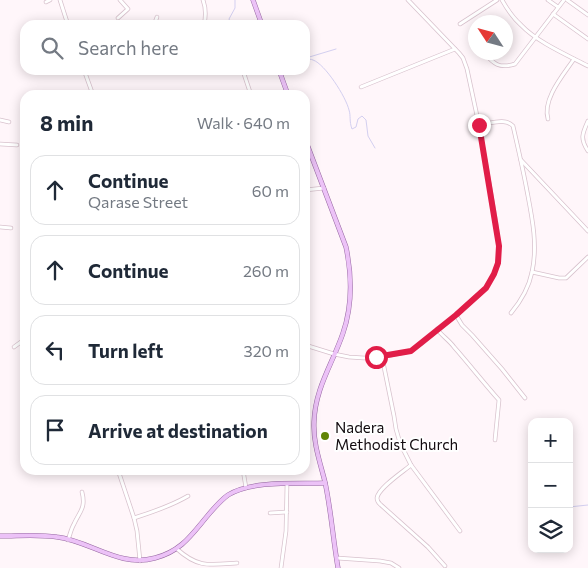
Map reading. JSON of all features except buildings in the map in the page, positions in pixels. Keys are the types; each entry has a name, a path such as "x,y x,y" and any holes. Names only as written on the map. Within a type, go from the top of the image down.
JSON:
{"main road":[{"path":"253,0 260,20"},
{"path":"281,75 286,90"},
{"path":"310,152 346,247 350,264 351,295 348,316 343,333 322,381 316,401 314,422 316,447 325,483 338,568"},
{"path":"0,536 57,537 130,561 140,561 156,558 176,549 188,539 220,502 230,494 266,484 325,483"}],"street":[{"path":"46,2 50,0"},
{"path":"60,0 66,20"},
{"path":"118,18 128,9 120,0"},
{"path":"203,0 205,20"},
{"path":"310,347 334,354 364,358 382,357 411,351 486,288 498,263 499,246 479,125 467,69 463,58 408,0"},
{"path":"460,24 496,0"},
{"path":"502,0 521,26 549,45 588,66"},
{"path":"548,0 558,7"},
{"path":"490,60 497,65 507,67 515,64 558,7 566,0 588,15"},
{"path":"553,14 588,39"},
{"path":"361,87 455,49"},
{"path":"548,119 546,114 550,96 574,59"},
{"path":"86,75 90,90"},
{"path":"244,75 249,90"},
{"path":"0,120 9,122"},
{"path":"479,125 505,121 513,126 533,224 532,272 520,302 511,313"},
{"path":"588,121 582,136 583,143 588,151"},
{"path":"0,144 17,145"},
{"path":"521,159 588,231"},
{"path":"310,189 324,188"},
{"path":"0,227 11,228"},
{"path":"532,272 566,278 588,257"},
{"path":"456,315 462,325 496,362 525,398"},
{"path":"437,329 499,400 495,440"},
{"path":"14,347 20,343"},
{"path":"382,357 400,443 412,465 460,531"},
{"path":"412,465 383,488 378,496 378,500 380,506 428,547 445,566"},
{"path":"120,475 134,518 140,561"},
{"path":"244,475 246,488"},
{"path":"281,568 286,531 287,484"},
{"path":"68,540 74,523 83,507 82,492"},
{"path":"134,518 159,510 188,496"},
{"path":"270,513 287,512"},
{"path":"176,549 183,556 198,565 237,563"},
{"path":"336,558 380,561 391,563 399,568"}],"waterway":[{"path":"229,20 235,8 235,0"},
{"path":"310,57 336,49"},
{"path":"310,60 318,63 323,68 339,90 350,112 352,129 356,127 358,119 362,116 366,120 368,136 375,148"},
{"path":"573,507 588,505"}],"place":[{"name":"Nadera Methodist Church","path":"325,436"}],"route":[{"path":"376,357 411,351 421,344 486,288 494,274 498,263 499,246 479,125"}]}
